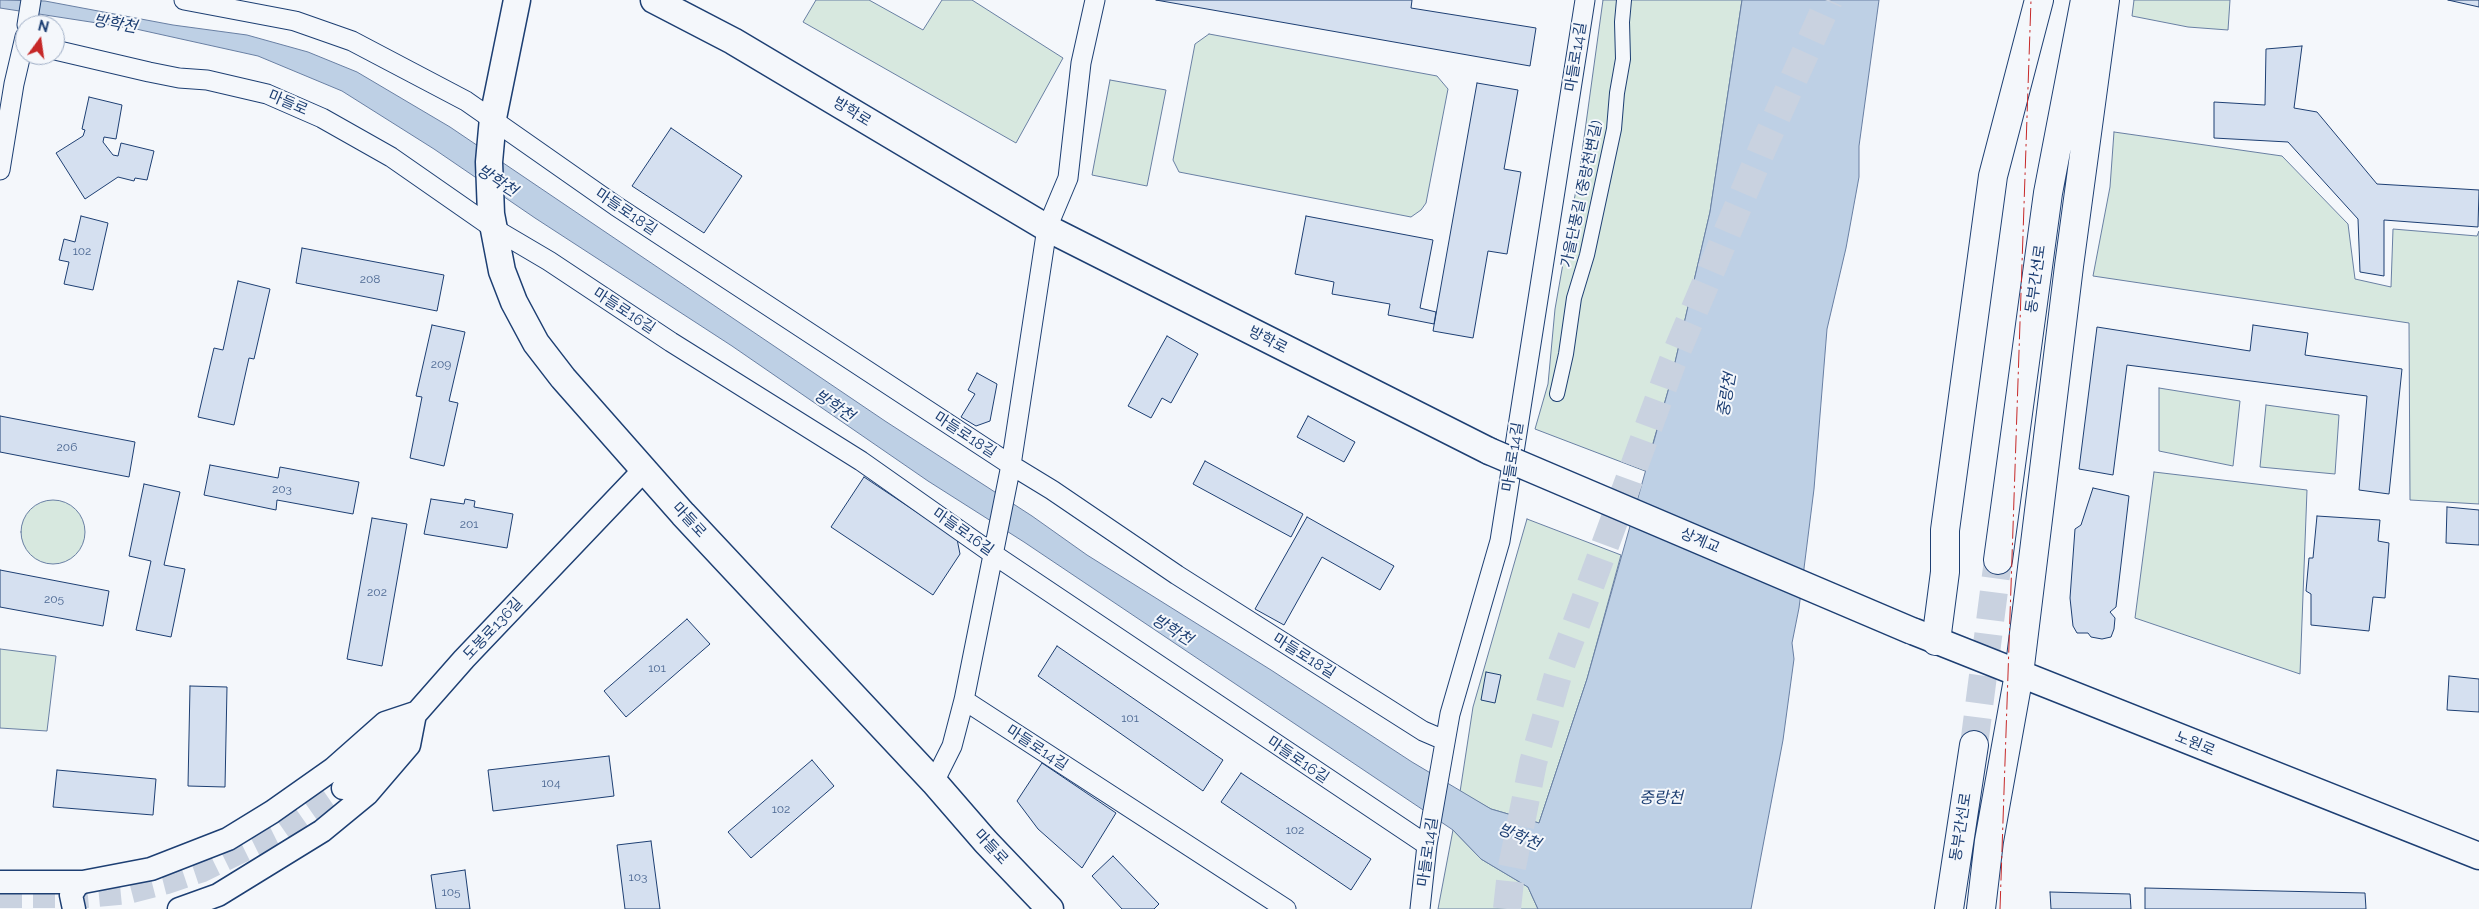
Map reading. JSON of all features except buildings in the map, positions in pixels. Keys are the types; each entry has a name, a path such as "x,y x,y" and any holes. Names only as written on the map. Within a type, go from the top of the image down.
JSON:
{"highway":[{"path":"1924,636 1945,572 1945,530 1993,176 2039,0"},
{"name":"동부간선로","path":"1998,560 2048,193 2085,0"},
{"path":"1981,909 1989,841 2019,674 2079,190 2105,0"},
{"name":"동부간선로","path":"1949,909 1974,745"}],"main road":[{"path":"492,221 491,130 517,0"},
{"name":"방학로","path":"654,0 733,41 1047,228 1489,451"},
{"name":"마들로","path":"492,221 502,271 514,302 536,343 563,378 644,470 1050,909"},
{"name":"상계교","path":"1489,451 1924,636"},
{"name":"노원로","path":"1924,636 2479,856"}],"street":[{"path":"29,15 31,0"},
{"path":"184,0 295,21 352,40 466,101 491,130"},
{"path":"934,782 952,746 964,700 1009,473 1047,228 1068,178 1081,63 1095,0"},
{"name":"마들로14길","path":"1420,909 1444,740 1500,541 1585,0"},
{"name":"가을단풍길 (중랑천변길)","path":"1557,394 1566,354 1574,298 1587,255 1614,129 1622,59 1624,0"},
{"name":"마들로","path":"65,52 179,78 207,80 268,94 322,118 391,156 492,221"},
{"path":"0,170 18,65"},
{"name":"마들로18길","path":"491,130 535,150 1009,473 1052,490 1177,575 1346,683 1423,731 1444,740"},
{"name":"마들로16길","path":"492,221 671,342 861,460 1429,839"},
{"name":"도봉로136길","path":"343,788 375,758 464,659 644,470"},
{"name":"마들로14길","path":"964,700 1286,909"},
{"path":"0,882 83,882 151,869 228,839 272,812 333,769 386,724 415,714 409,745 367,794 322,831 218,902 179,909"},
{"path":"74,909 71,895 77,886 83,882"}],"shaded area":[{"path":"816,0 869,0 923,30 942,0 972,0 1063,58 1016,143 803,22"},
{"path":"1603,0 1742,0 1710,212 1670,384 1645,471 1535,429 1548,384 1555,309 1580,167"},
{"path":"2134,0 2230,0 2228,30 2188,27 2132,16"},
{"path":"1209,34 1437,76 1448,89 1426,203 1421,210 1411,217 1179,172 1173,160 1195,44"},
{"path":"1110,80 1166,90 1147,186 1092,175"},
{"path":"2114,132 2282,156 2348,224 2355,279 2391,287 2393,229 2477,236 2479,231 2479,504 2410,500 2409,323 2093,276 2110,187"},
{"path":"2159,388 2240,401 2233,466 2159,451"},
{"path":"2266,405 2339,415 2335,474 2260,467"},
{"path":"2154,472 2307,490 2300,674 2135,618"},
{"path":"47,500 59,500 76,509 83,520 85,532 83,544 76,555 59,564 47,564 35,559 26,550 21,538 21,526 26,514 35,505"},
{"path":"1527,519 1621,555 1587,679 1539,823 1491,809 1460,792 1473,707"},
{"path":"0,649 56,656 47,731 0,728"},
{"path":"1453,830 1481,859 1528,887 1538,909 1438,909"}],"water":[{"name":"중랑천","path":"0,0 45,1 173,25 247,35 308,52 357,72 450,127 885,421 1032,516 1087,555 1271,670 1412,762 1491,809 1539,823 1587,679 1670,384 1710,212 1742,0 1879,0 1859,146 1859,177 1846,248 1827,329 1814,489 1799,608 1792,643 1794,659 1783,740 1751,909 1538,909 1528,887 1481,859 1453,830 1024,542 928,481 732,346 535,218 434,149 342,91 258,56 136,29 65,18 65,15 45,15 0,8"}],"tunnel":[{"path":"1507,909 1511,872 1533,763 1560,668 1672,363 1764,145 1829,0"},
{"path":"1974,745 1998,560"},
{"path":"0,897 86,897 128,893 167,883 203,871 276,835 343,788"}],"power":[{"path":"2000,909 2031,0"}],"water label":[{"name":"방학천","path":"115,24"},
{"name":"방학천","path":"497,181"},
{"name":"방학천","path":"834,406"},
{"name":"방학천","path":"1172,630"},
{"name":"방학천","path":"1519,837"}]}
